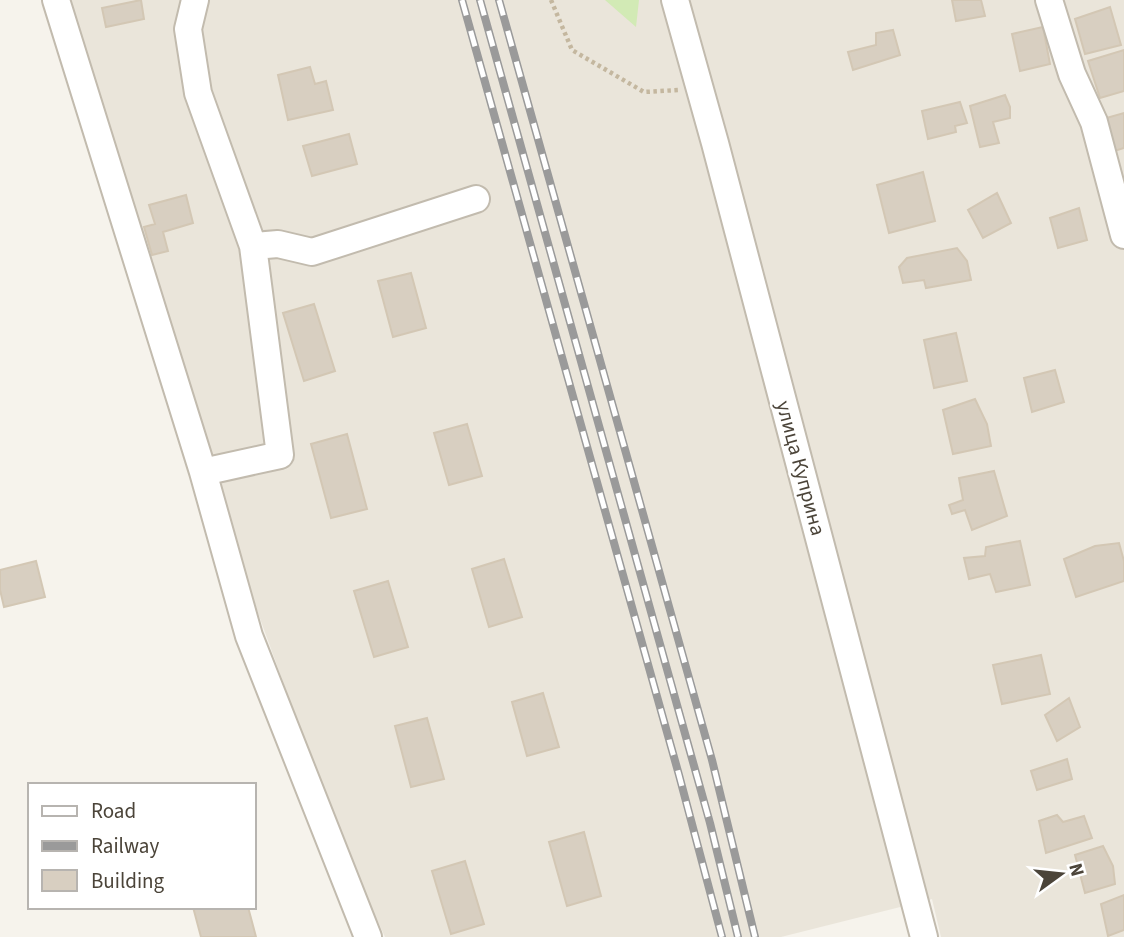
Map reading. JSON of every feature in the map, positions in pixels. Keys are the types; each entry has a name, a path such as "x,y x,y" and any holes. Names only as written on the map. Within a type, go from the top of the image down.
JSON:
{"street":[{"path":"56,0 203,472 249,636 368,937"},
{"path":"195,0 188,29 198,93 253,246 280,455 203,472"},
{"name":"улица Куприна","path":"676,0 924,937"},
{"path":"1049,0 1072,74 1094,122 1124,235"},
{"path":"253,246 278,244 312,251 476,199"}],"path":[{"path":"551,0 572,50 644,92 700,89"}],"shaded area":[{"path":"65,0 1124,0 1124,937 941,937 932,899 781,937 385,937 341,842 258,613 119,181"}],"green space":[{"path":"605,0 639,0 636,27"}],"building":[{"path":"141,0 144,19 106,27 102,8"},
{"path":"952,0 981,0 985,16 956,21"},
{"path":"1110,7 1121,45 1085,54 1075,19"},
{"path":"1043,27 1050,64 1020,71 1012,34"},
{"path":"893,30 900,55 853,70 848,52 876,45 876,33"},
{"path":"1124,50 1124,91 1100,98 1088,61"},
{"path":"310,67 315,84 326,81 333,110 288,120 278,75"},
{"path":"1005,95 1010,107 1010,118 993,122 999,143 980,147 970,106"},
{"path":"960,102 967,123 955,126 956,132 928,139 922,111"},
{"path":"1124,113 1124,148 1111,152 1103,119"},
{"path":"349,134 357,164 312,176 303,146"},
{"path":"923,172 935,221 889,233 877,185"},
{"path":"997,193 1011,223 983,238 968,210"},
{"path":"186,195 193,223 163,232 168,251 152,255 144,227 155,224 149,205"},
{"path":"1079,208 1087,240 1058,248 1050,218"},
{"path":"957,248 967,261 971,280 926,288 924,280 903,283 899,267 907,258"},
{"path":"411,273 426,328 393,337 378,281"},
{"path":"314,304 335,371 304,381 283,313"},
{"path":"956,333 967,381 934,388 924,340"},
{"path":"1055,370 1064,402 1032,412 1024,378"},
{"path":"975,399 987,424 991,446 953,454 943,410"},
{"path":"467,424 482,476 449,485 434,433"},
{"path":"347,434 367,509 331,518 311,444"},
{"path":"994,471 1007,516 972,530 965,510 952,514 949,505 963,500 959,478"},
{"path":"1020,541 1030,585 996,592 990,574 969,579 964,558 985,556 986,547"},
{"path":"1119,543 1124,561 1124,581 1076,597 1064,559 1095,546"},
{"path":"504,559 522,617 489,627 472,569"},
{"path":"36,561 45,597 4,607 0,590 0,570"},
{"path":"388,581 408,647 374,657 354,591"},
{"path":"1041,655 1050,694 1002,704 993,665"},
{"path":"543,693 559,747 527,756 512,702"},
{"path":"1069,698 1080,727 1057,741 1045,715"},
{"path":"427,718 444,779 411,787 395,726"},
{"path":"1067,759 1072,779 1037,790 1031,771"},
{"path":"1057,815 1063,822 1084,816 1092,838 1046,853 1039,821"},
{"path":"584,832 601,896 567,906 549,842"},
{"path":"1103,846 1113,866 1115,884 1085,893 1075,855"},
{"path":"465,861 484,924 451,934 432,871"},
{"path":"1124,895 1124,930 1108,936 1101,904"},
{"path":"194,909 249,909 256,937 201,937"}],"railway":[{"path":"462,0 722,937"},
{"path":"480,0 710,823 738,937"},
{"path":"499,0 712,760 755,937"}]}
